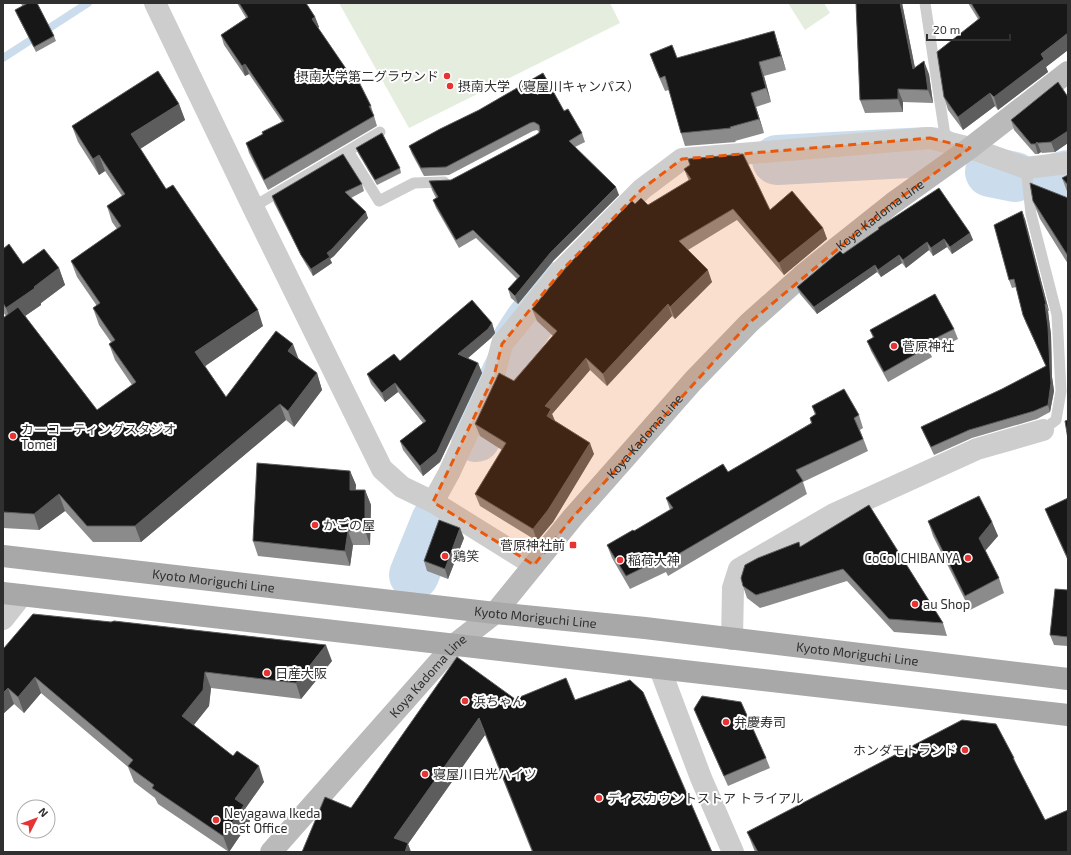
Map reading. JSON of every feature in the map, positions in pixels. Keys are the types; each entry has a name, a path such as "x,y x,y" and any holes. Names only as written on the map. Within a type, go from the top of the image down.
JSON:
{"main road":[{"name":"Koya Kadoma Line","path":"271,852 454,645 495,613 573,517 693,381 749,323 805,273 894,203 970,148 1068,72"},
{"name":"Kyoto Moriguchi Line","path":"3,556 495,613 732,638 1068,679"},
{"path":"12,594 1068,715"}],"street":[{"path":"155,3 253,207 382,469 402,487 432,502 534,565"},
{"path":"432,502 449,473 494,376 502,344 568,264 642,189 682,159 930,138 970,148 1026,168 1068,163"},
{"path":"732,638 733,588 739,569 834,514 977,450 1043,430"},
{"path":"3,619 12,594"},
{"path":"660,669 701,778 733,852"}],"lane":[{"path":"925,3 946,142"},
{"path":"253,207 380,132"},
{"path":"348,151 380,201 414,183 451,182"},
{"path":"1026,168 1031,214 1057,315 1061,391 1056,420 1043,430"}],"highlighted area":[{"path":"930,138 970,148 893,203 749,323 573,517 534,565 433,502 494,376 502,344 563,269 642,189 682,159"}],"green space":[{"name":"摂南大学第二グラウンド","path":"339,3 610,3 620,23 409,128"},
{"path":"788,3 824,3 830,13 805,30"}],"building":[{"path":"28,3 37,3 54,36 34,47 15,10"},
{"path":"239,3 306,3 315,17 312,19 351,76 355,74 371,106 369,106 374,116 264,180 246,143 263,134 262,132 284,121 245,64 242,66 221,35 248,17"},
{"path":"856,3 900,3 913,69 924,61 928,90 898,89 898,99 860,100"},
{"path":"971,3 1068,3 1068,33 1041,54 1044,59 994,97 990,93 958,117 944,97 937,52 980,18"},
{"path":"774,31 781,56 759,62 766,88 751,93 759,119 730,127 731,128 681,133 665,76 660,78 650,54 672,45 677,58"},
{"path":"158,71 179,104 131,134 166,189 173,185 258,310 195,352 226,397 276,331 293,344 288,351 317,373 288,411 280,404 135,526 87,526 59,494 34,514 3,512 3,318 18,307 97,410 136,382 109,344 115,340 93,308 100,303 71,261 121,226 107,206 125,194 99,155 93,159 72,126"},
{"path":"543,73 564,111 568,109 582,133 569,141 616,187 551,252 515,296 508,289 520,276 473,230 456,240 433,200 438,197 429,181 451,180 536,135 540,130 539,125 534,122 530,123 446,167 421,168 409,146 479,110"},
{"path":"1058,82 1068,97 1068,131 1051,142 1037,142 1035,144 1031,144 1011,120"},
{"path":"382,133 400,168 375,180 356,148"},
{"path":"343,154 362,184 345,192 366,212 327,253 330,257 311,269 301,255 272,196"},
{"path":"743,154 770,210 792,191 823,228 779,263 733,209 679,241 708,270 670,307 668,304 603,374 586,358 545,406 551,409 547,416 590,443 548,510 533,529 475,494 506,443 475,424 499,373 514,381 557,331 532,309 568,265 632,201 635,204 641,198 648,205 691,179 684,169 690,165 688,159"},
{"path":"1068,175 1068,185 1062,178"},
{"path":"1030,183 1068,198 1068,256 1033,201"},
{"path":"939,188 970,233 950,247 944,239 931,248 927,242 903,260 899,255 878,270 875,265 814,307 797,287 840,251 843,254 879,229 878,228"},
{"path":"1022,211 1046,304 1051,383 1048,405 1034,411 969,430 931,447 921,427 1002,389 1046,366 1023,315 1014,279 1009,280 994,225"},
{"path":"9,244 23,264 44,249 59,268 34,287 35,288 6,308 3,303 3,249"},
{"path":"935,294 954,329 926,343 928,347 884,372 867,341 874,337 870,330"},
{"path":"472,300 492,323 488,329 458,354 478,363 437,452 420,466 400,441 426,421 395,383 382,393 367,374 394,354 400,361"},
{"path":"844,389 859,415 854,418 863,439 796,470 803,481 663,563 661,559 626,576 607,545 673,508 666,498 723,464 728,472 812,423 810,418 816,414 812,406"},
{"path":"1068,420 1068,439 1065,421"},
{"name":"かごの屋","path":"257,463 350,471 350,490 365,490 365,530 348,531 345,551 253,541"},
{"path":"979,496 992,522 979,538 999,578 965,596 928,521"},
{"path":"1068,498 1068,559 1045,509"},
{"path":"869,505 943,623 889,619 843,569 756,595 743,586 741,578 745,565 758,558 799,542 800,547"},
{"path":"439,520 460,528 445,569 424,561"},
{"path":"1055,589 1068,590 1068,637 1050,635"},
{"path":"33,614 111,622 114,621 326,645 296,683 205,672 203,690 182,716 233,756 237,751 259,766 235,799 244,805 223,836 152,788 154,785 128,766 133,760 35,677 18,697 8,688 3,693 3,647 4,648"},
{"path":"457,657 515,699 566,678 575,700 630,680 643,692 712,852 533,852 479,718 394,838 408,843 405,852 302,852 325,797 351,808"},
{"path":"702,696 741,702 766,758 724,776 694,709"},
{"path":"962,720 996,724 1045,820 1068,810 1068,852 758,852 747,832"}],"waterway":[{"path":"3,58 88,3"},
{"path":"777,160 927,152 939,153"},
{"path":"990,172 1015,177"},
{"path":"1052,179 1068,175"},
{"path":"476,437 515,356 517,341 528,324 557,287"},
{"path":"414,575 436,521"}],"place":[{"name":"摂南大学第二グラウンド","path":"447,76"},
{"name":"摂南大学（寝屋川キャンパス）","path":"450,86"},
{"name":"菅原神社","path":"894,346"},
{"name":"カーコーティングスタジオ Tomei","path":"13,436"},
{"name":"かごの屋","path":"315,525"},
{"name":"菅原神社前","path":"573,545"},
{"name":"鶏笑","path":"445,556"},
{"name":"CoCo ICHIBANYA","path":"968,558"},
{"name":"稲荷大神","path":"620,560"},
{"name":"au Shop","path":"915,604"},
{"name":"日産大阪","path":"267,673"},
{"name":"浜ちゃん","path":"465,701"},
{"name":"弁慶寿司","path":"726,722"},
{"name":"ホンダモトランド","path":"965,750"},
{"name":"寝屋川日光ハイツ","path":"425,774"},
{"name":"ディスカウントストア トライアル","path":"599,798"},
{"name":"Neyagawa Ikeda Post Office","path":"216,820"}]}
